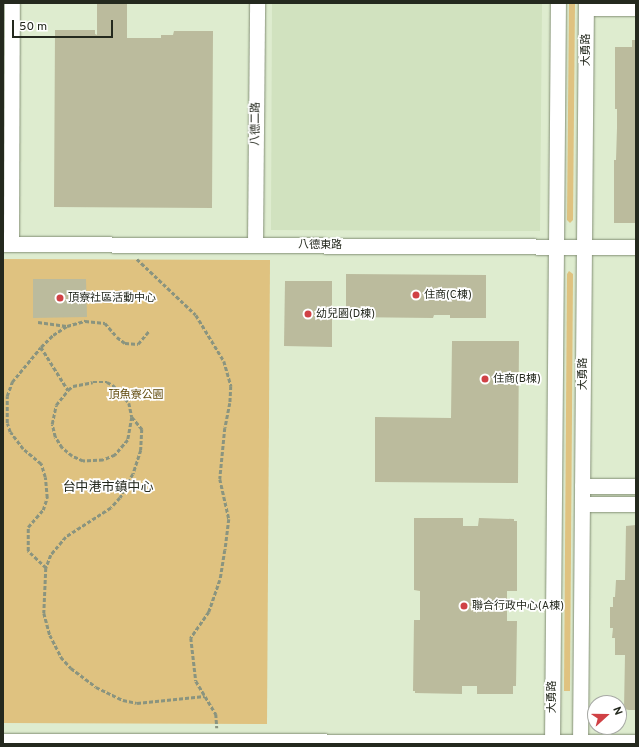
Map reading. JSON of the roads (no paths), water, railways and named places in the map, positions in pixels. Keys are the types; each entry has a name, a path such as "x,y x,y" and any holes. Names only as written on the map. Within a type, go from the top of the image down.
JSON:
{"street":[{"path":"7,244 12,3"},
{"name":"八德二路","path":"255,245 257,3"},
{"name":"大勇路","path":"558,3 556,246 566,743"},
{"path":"586,6 636,8"},
{"name":"大勇路","path":"566,743 582,504 586,6"},
{"name":"八德東路","path":"7,244 636,247"},
{"path":"582,486 636,486"},
{"path":"582,504 636,504"},
{"path":"3,741 131,743 636,742"}],"place":[{"name":"住商(C棟)","path":"416,295"},
{"name":"頂寮社區活動中心","path":"60,298"},
{"name":"幼兒園(D棟)","path":"308,314"},
{"name":"住商(B棟)","path":"485,379"},
{"name":"聯合行政中心(A棟)","path":"464,606"}],"district":[{"name":"台中港市鎮中心","path":"108,488"}],"park label":[{"name":"頂魚寮公園","path":"136,395"}]}
